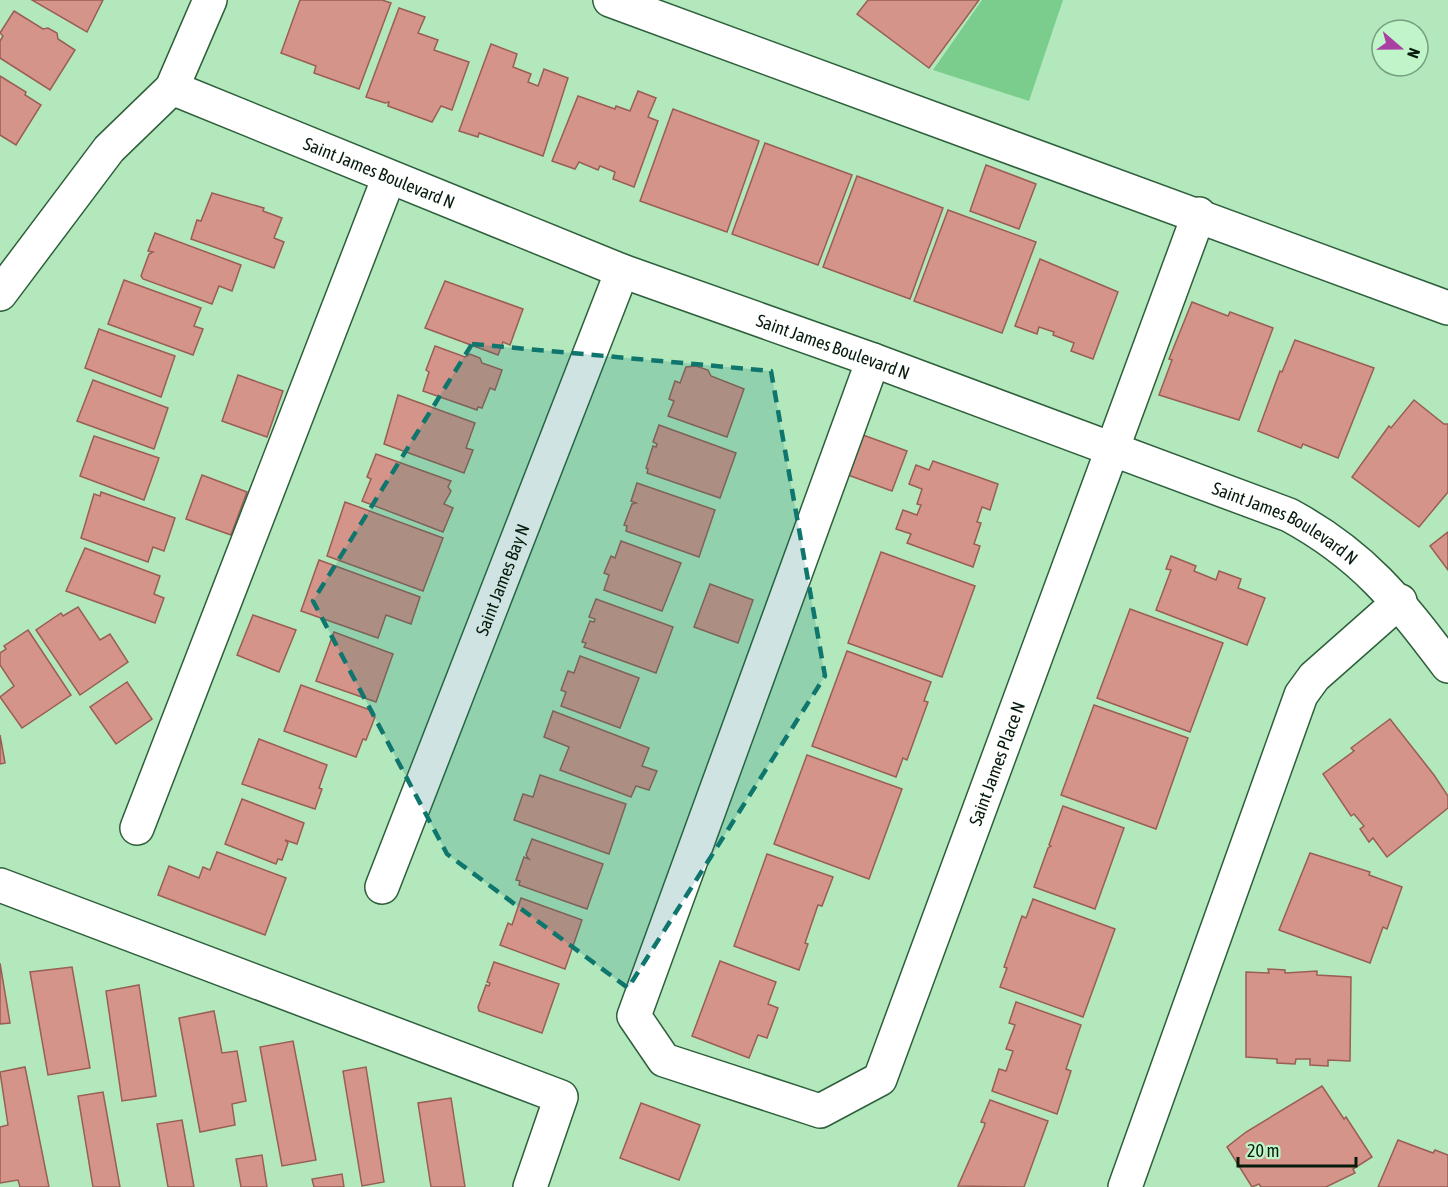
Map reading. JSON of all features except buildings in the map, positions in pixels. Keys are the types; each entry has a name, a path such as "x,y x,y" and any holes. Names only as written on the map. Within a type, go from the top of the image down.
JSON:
{"street":[{"path":"0,294 109,149 172,88 210,0"},
{"path":"610,0 1199,214 1448,308"},
{"name":"Saint James Boulevard N","path":"172,88 622,271 873,360 1289,514 1321,532 1349,552 1400,601 1448,666"},
{"path":"137,828 389,177"},
{"name":"Saint James Place N","path":"873,360 634,1016 664,1060 820,1111 880,1079 1199,214"},
{"name":"Saint James Bay N","path":"382,887 622,271"},
{"path":"1125,1187 1301,695 1314,677 1400,601"},
{"path":"0,885 561,1097 530,1187"}],"highlighted area":[{"path":"472,344 771,371 825,676 628,988 447,854 313,601"}],"green space":[{"path":"982,0 1063,0 1029,101 933,70"}]}
